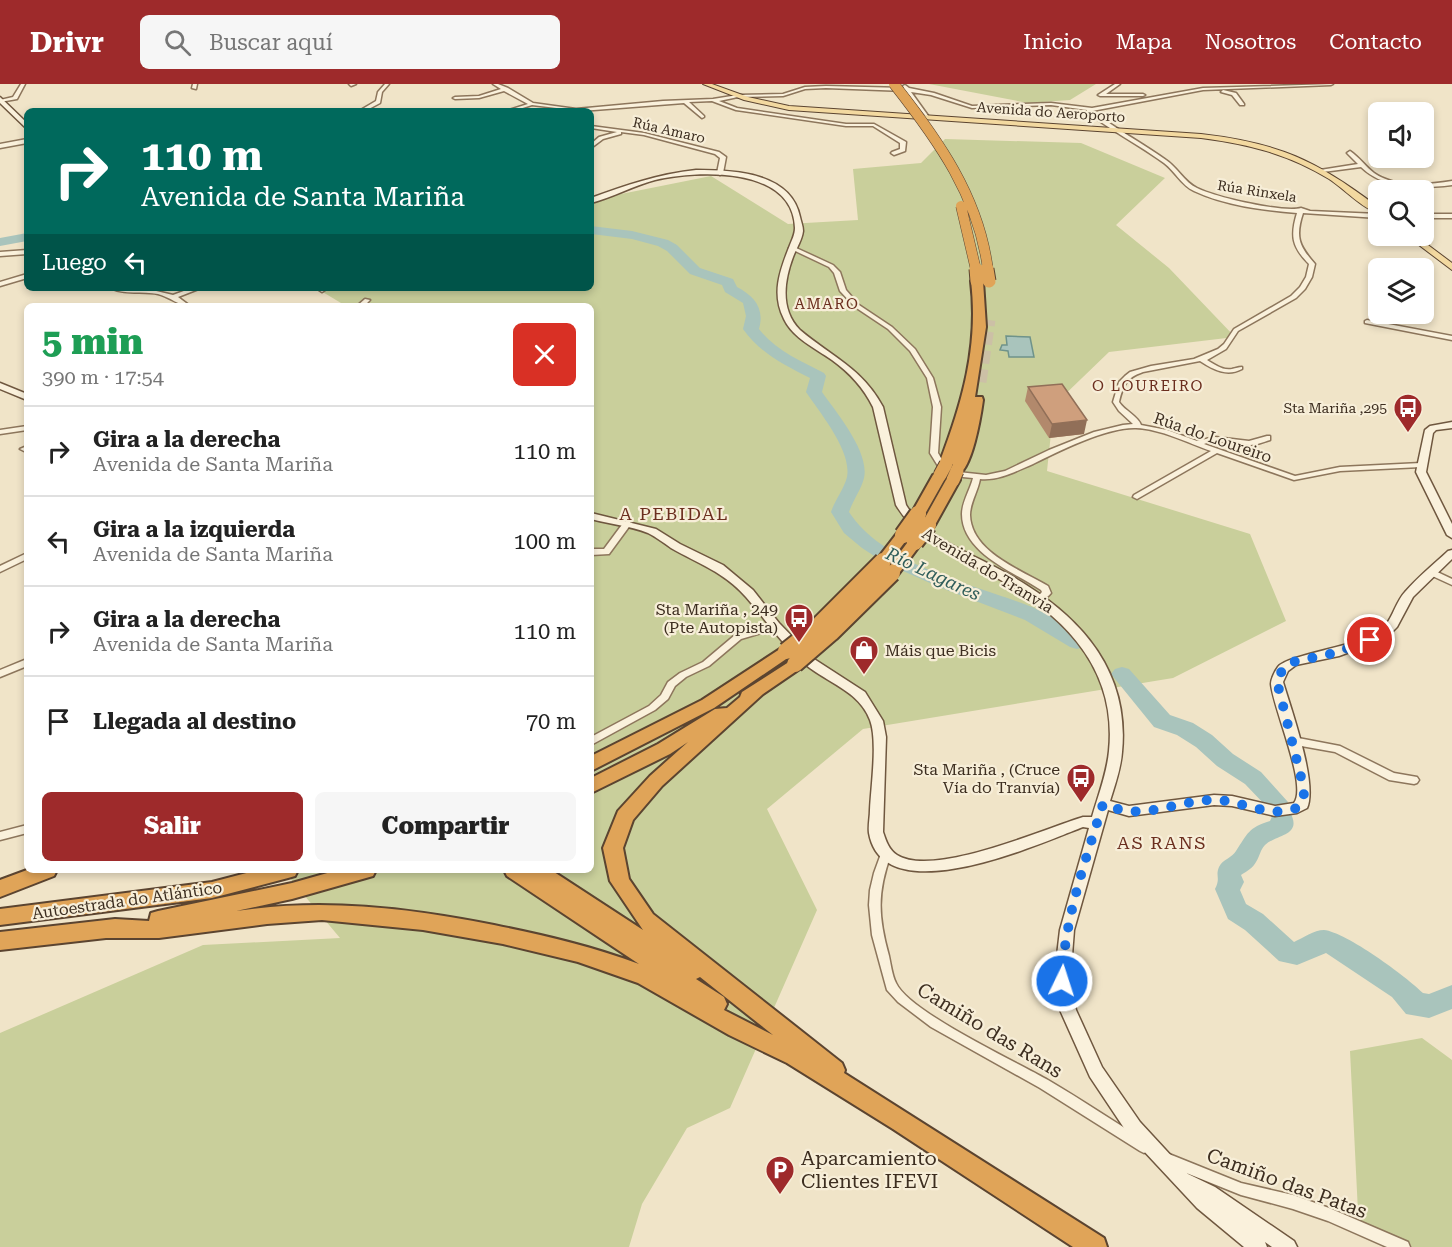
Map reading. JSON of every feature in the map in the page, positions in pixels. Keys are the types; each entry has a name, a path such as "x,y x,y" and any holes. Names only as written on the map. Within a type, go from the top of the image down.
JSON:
{"highway":[{"path":"884,84 931,148 953,187 964,215 983,281 989,320"},
{"path":"894,84 938,140 958,174 972,203 987,251 980,295 976,360 953,473"},
{"path":"594,762 708,704 831,633 888,567 953,473 970,437 980,382"},
{"path":"790,658 756,692 656,781 625,816 613,848 620,881 646,920 757,1010 901,1121"},
{"path":"594,784 664,749 756,692"},
{"path":"0,890 40,873"},
{"name":"Autoestrada do Atlántico","path":"0,917 212,890 277,873"},
{"name":"Autoestrada do Atlántico","path":"0,940 105,929 292,891 355,873"},
{"path":"518,873 790,1054 901,1121 1095,1247"},
{"path":"540,873 617,924 757,1010"},
{"path":"105,929 135,932 267,915 320,912 369,914 438,924 548,946 634,971 732,1026 790,1054"}],"main road":[{"name":"Avenida do Aeroporto","path":"706,84 738,96 789,108 1201,136 1243,141 1289,154 1323,170 1368,204"},
{"path":"2,104 24,124"},
{"name":"Avenida do Tranvia","path":"594,200 653,179 688,174 720,173 759,180 787,194 795,208 799,228 782,273 780,285 785,314 789,322 804,338 856,374 872,393 878,406 901,505 906,515 913,524 937,543 1041,597 1078,631 1097,659 1108,684 1119,740 1103,804 1073,903 1064,951 1062,981 1068,1010 1096,1072 1134,1128 1203,1202 1258,1247"},
{"path":"1424,246 1452,267"},
{"path":"0,386 24,396"},
{"path":"1452,425 1433,428 1428,432 1421,465 1421,471 1431,495 1452,535"},
{"path":"594,517 652,531 676,546 719,567 749,593 775,626 810,662 861,694 877,721 880,737 876,832 886,854 897,862 909,865 958,863 1083,822 1097,823"},
{"path":"1103,804 1129,811 1214,800 1232,801 1275,811 1297,808 1302,804 1304,796 1300,766 1277,682 1283,668 1293,662 1335,653 1381,636 1393,624 1408,595 1452,553"},
{"name":"Avenida do Tranvia","path":"1183,1179 1209,1193 1288,1247"}],"street":[{"path":"2,104 15,98 20,93 23,84"},
{"path":"367,108 378,102 380,92 387,84"},
{"path":"495,84 536,107"},
{"path":"1118,84 1100,95 1161,95"},
{"path":"594,109 738,96 783,95 825,85 905,86 972,107 1051,104 1091,110 1161,95 1203,89 1331,84"},
{"path":"905,86 927,117"},
{"path":"455,98 479,97 506,89"},
{"path":"1203,89 1229,92 1234,94 1242,104"},
{"path":"522,98 517,102 516,108 552,108"},
{"path":"713,100 736,109 846,125 878,126 903,142 903,150 894,153"},
{"path":"685,101 702,117"},
{"name":"Rúa Rinxela","path":"1091,110 1111,130 1166,163 1194,189 1236,202 1368,215"},
{"name":"Rúa Amaro","path":"594,127 654,136 721,155 723,157 720,173"},
{"path":"594,144 601,138 621,131"},
{"path":"0,146 24,142"},
{"path":"1350,153 1379,179 1396,185 1452,183"},
{"path":"1323,170 1361,165"},
{"path":"1137,426 1137,422 1120,410 1116,402 1119,389 1127,376 1137,371 1201,359 1225,347 1234,331 1276,309 1303,288 1312,264 1295,244 1301,210"},
{"path":"1434,216 1452,216"},
{"path":"792,248 831,266 837,272 843,291 857,306 890,328 913,350 930,378 937,407 934,453 936,459 953,473"},
{"path":"0,254 24,252"},
{"path":"0,284 24,277"},
{"path":"153,291 176,296 184,303"},
{"path":"176,296 190,291"},
{"path":"364,303 367,300"},
{"path":"1367,322 1452,338"},
{"path":"1201,359 1228,372 1234,372 1240,368"},
{"name":"Rúa do Loureiro","path":"953,473 977,477 1007,474 1052,452 1097,434 1137,426 1164,432 1294,478 1340,469 1421,465"},
{"path":"0,432 24,428"},
{"path":"1197,444 1204,440 1226,438 1252,445 1266,438"},
{"path":"1137,497 1216,452"},
{"path":"977,477 967,506 967,527 972,537 992,555 1045,588 1047,593 1041,597"},
{"path":"594,552 606,552 627,524"},
{"path":"0,569 24,557"},
{"path":"1431,572 1452,582"},
{"path":"594,739 652,708 665,697 671,684 683,675 706,664 738,638 775,626"},
{"path":"0,674 24,663"},
{"path":"1293,741 1325,745 1392,777 1414,780"},
{"path":"0,836 24,830"},
{"name":"Camiño das Rans","path":"886,854 876,878 872,908 891,986 897,995 916,1011 1031,1076 1158,1156"},
{"name":"Camiño das Patas","path":"1158,1156 1241,1189 1293,1202 1320,1212 1403,1247"}],"green space":[{"path":"929,84 1096,84 1070,100 1028,103"},
{"path":"945,139 1081,143 1165,178 1116,225 1169,268 1235,337 1109,352 1054,405 1047,471 1250,534 1286,621 1173,678 863,729 767,809 817,910 730,1108 687,1128 642,1204 629,1247 0,1247 0,1033 203,945 340,938 286,873 594,873 594,303 341,303 321,291 594,291 594,199 711,176 788,224 858,220 853,169 921,163"},
{"path":"1422,1038 1452,1060 1452,1247 1391,1247 1359,1232 1350,1051"}],"water":[{"path":"1006,336 1030,337 1034,357 1009,357 1008,351 1000,350 1002,345 1007,345"}],"building":[{"path":"1062,384 1087,420 1052,424 1028,387"}],"waterway":[{"name":"Río Lagares","path":"594,230 632,235 663,243 672,248 695,271 728,282 730,289 744,296 750,303 754,316 751,329 757,337 781,356 818,376 814,392 847,443 856,465 855,479 840,512 851,529 869,544 892,558 946,583 1033,615 1077,642"},
{"name":"Río Lagares","path":"0,242 24,238"},
{"name":"Río Lagares","path":"1122,674 1162,721 1185,729 1204,741 1225,760 1253,778 1276,802"},
{"name":"Río Lagares","path":"1282,819 1281,827 1258,836 1251,845 1246,858 1230,870 1229,875 1232,882 1227,889 1237,911 1254,922 1288,953 1297,954 1322,941 1332,943 1401,989 1416,1005 1429,1006 1452,997"}],"tunnel":[{"path":"980,382 989,320"}],"place":[{"name":"Sta Mariña ,295","path":"1408,434"},
{"name":"Sta Mariña , 249 (Pte Autopista)","path":"799,644"},
{"name":"Máis que Bicis","path":"864,676"},
{"name":"Sta Mariña , (Cruce Vía do Tranvía)","path":"1081,804"},
{"name":"Aparcamiento Clientes IFEVI","path":"780,1196"}],"district":[{"name":"AMARO","path":"827,304"},
{"name":"O LOUREIRO","path":"1148,386"},
{"name":"A PEBIDAL","path":"674,514"},
{"name":"AS RANS","path":"1162,843"}],"route":[{"path":"1062,981 1064,946 1073,903 1103,804 1129,811 1214,800 1232,801 1275,811 1297,808 1302,804 1304,796 1300,766 1277,682 1279,673 1293,662 1335,653 1370,640"}]}
